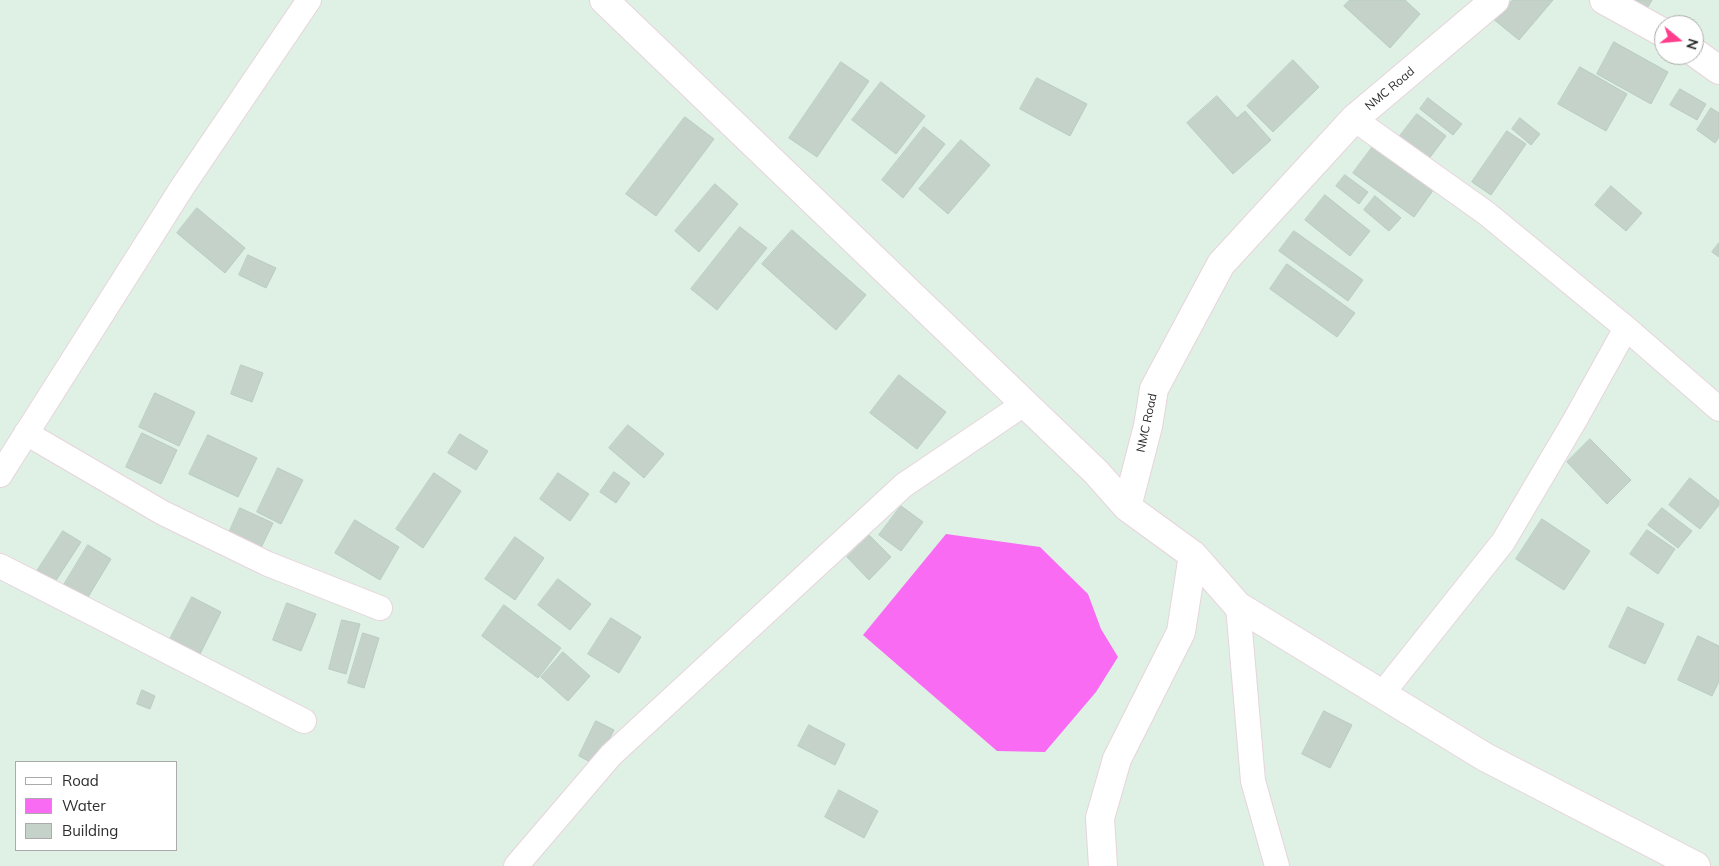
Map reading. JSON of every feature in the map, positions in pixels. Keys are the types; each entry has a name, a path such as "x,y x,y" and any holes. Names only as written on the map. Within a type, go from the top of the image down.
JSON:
{"street":[{"path":"0,474 183,186 310,0"},
{"path":"604,0 1096,472 1127,507 1193,555 1238,606 1485,757 1696,866"},
{"name":"NMC Road","path":"1127,507 1148,426 1154,389 1221,264 1354,120 1495,0"},
{"path":"1604,0 1654,28"},
{"path":"1704,59 1719,70"},
{"path":"1354,120 1486,213 1626,328 1719,409"},
{"path":"1382,694 1503,542 1575,420 1626,328"},
{"path":"516,866 612,755 904,485 1024,404"},
{"path":"26,433 163,513 268,564 380,608"},
{"path":"1103,866 1100,818 1117,759 1181,632 1193,555"},
{"path":"0,566 304,721"},
{"path":"1238,606 1253,781 1277,866"}],"water":[{"path":"946,534 1040,547 1088,594 1101,629 1118,657 1096,692 1045,752 997,751 863,635"}],"building":[{"path":"1350,0 1405,0 1420,14 1390,48 1344,6"},
{"path":"1513,0 1553,0 1519,40 1492,18"},
{"path":"1629,0 1652,0 1646,10"},
{"path":"1614,42 1668,72 1651,104 1597,74"},
{"path":"1293,60 1319,87 1273,132 1247,106"},
{"path":"841,62 869,81 817,157 789,138"},
{"path":"1580,67 1627,94 1606,131 1558,104"},
{"path":"1037,78 1087,104 1070,136 1020,109"},
{"path":"881,82 925,116 896,154 852,120"},
{"path":"1680,89 1706,104 1697,120 1670,105"},
{"path":"1217,96 1237,118 1245,111 1271,140 1233,174 1187,123"},
{"path":"1428,98 1462,124 1453,135 1420,109"},
{"path":"1711,108 1719,113 1719,137 1715,143 1697,130"},
{"path":"1417,114 1446,136 1425,164 1396,141"},
{"path":"685,117 714,139 656,216 626,194"},
{"path":"1520,118 1540,134 1531,145 1512,129"},
{"path":"924,127 945,144 903,198 882,180"},
{"path":"1507,131 1526,144 1491,195 1472,182"},
{"path":"961,140 990,165 948,214 919,189"},
{"path":"1374,145 1434,189 1414,217 1353,173"},
{"path":"1345,175 1368,192 1359,204 1336,186"},
{"path":"715,184 738,204 699,252 675,231"},
{"path":"1611,186 1642,213 1626,231 1595,205"},
{"path":"1325,195 1370,231 1350,256 1305,220"},
{"path":"1375,196 1401,218 1389,231 1364,210"},
{"path":"197,208 245,248 225,273 177,233"},
{"path":"740,227 767,248 717,310 691,289"},
{"path":"792,230 866,295 836,330 762,264"},
{"path":"1294,231 1363,280 1348,301 1279,251"},
{"path":"1719,243 1719,257 1712,252"},
{"path":"248,255 276,268 266,288 239,275"},
{"path":"1287,264 1355,313 1337,337 1270,289"},
{"path":"241,365 263,373 252,402 231,394"},
{"path":"899,375 946,412 917,449 870,413"},
{"path":"155,393 195,412 179,446 139,427"},
{"path":"628,425 664,454 644,478 609,448"},
{"path":"142,433 177,450 161,484 126,467"},
{"path":"460,434 488,451 476,470 448,453"},
{"path":"208,435 257,458 238,497 189,474"},
{"path":"1590,439 1631,480 1607,504 1567,462"},
{"path":"278,468 303,480 281,524 257,512"},
{"path":"614,472 630,483 616,503 600,492"},
{"path":"434,473 461,491 423,548 396,529"},
{"path":"558,473 589,494 570,521 540,499"},
{"path":"1690,478 1719,501 1719,505 1700,529 1669,505"},
{"path":"901,506 923,522 901,551 879,535"},
{"path":"240,508 273,523 260,550 228,535"},
{"path":"1662,508 1692,531 1678,548 1648,525"},
{"path":"1542,519 1590,551 1564,590 1516,559"},
{"path":"355,520 399,547 380,580 335,553"},
{"path":"1647,530 1675,549 1658,574 1630,554"},
{"path":"63,531 81,542 55,582 37,571"},
{"path":"869,535 891,557 869,580 847,557"},
{"path":"515,537 544,558 515,600 485,579"},
{"path":"88,545 111,559 85,602 62,588"},
{"path":"558,579 591,604 570,630 538,605"},
{"path":"192,597 221,612 199,656 169,641"},
{"path":"287,603 316,614 301,651 273,640"},
{"path":"504,605 561,648 538,678 482,636"},
{"path":"1628,607 1664,624 1645,664 1609,647"},
{"path":"611,618 641,637 619,673 588,654"},
{"path":"342,620 360,624 346,674 329,669"},
{"path":"363,633 379,638 364,688 348,683"},
{"path":"1698,636 1719,646 1719,681 1712,696 1678,680"},
{"path":"563,652 590,676 568,701 541,677"},
{"path":"142,690 155,696 150,709 137,704"},
{"path":"1324,711 1352,725 1330,768 1302,754"},
{"path":"596,721 614,730 596,765 579,756"},
{"path":"809,725 845,744 835,765 798,746"},
{"path":"839,790 878,811 864,838 825,817"}]}
